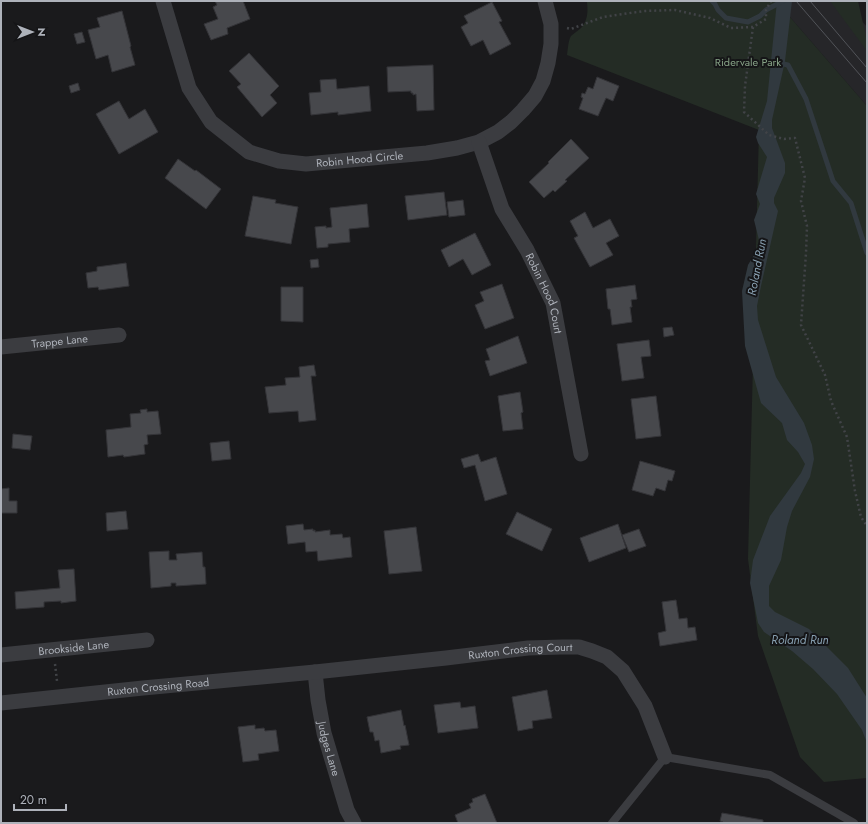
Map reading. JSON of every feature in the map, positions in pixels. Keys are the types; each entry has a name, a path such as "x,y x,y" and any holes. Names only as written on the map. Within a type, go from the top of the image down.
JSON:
{"street":[{"name":"Robin Hood Circle","path":"163,1 189,88 211,122 250,152 279,161 306,164 427,153 457,148 479,142 498,132 523,110 535,96 543,81 551,44 551,24 545,1"},
{"name":"Robin Hood Court","path":"479,142 502,209 526,250 553,303 581,454"},
{"name":"Trappe Lane","path":"1,347 119,335"},
{"name":"Brookside Lane","path":"1,655 147,640"},
{"name":"Ruxton Crossing Court","path":"315,672 528,648 562,646 579,647 592,650 608,657 623,671 645,706 665,757"},
{"name":"Ruxton Crossing Road","path":"1,703 315,672"},
{"name":"Judges Lane","path":"315,672 324,733 347,810 354,823"}],"lane":[{"path":"612,823 665,757 770,775 854,823"}],"path":[{"path":"551,24 571,30 604,17 644,11 675,10 710,18 731,28 753,28 766,19 766,10 771,1"},
{"path":"753,28 745,86 744,112 769,135 784,139 795,138 805,178 801,201 807,226 801,325 825,375 830,401 847,437 855,491 861,517 867,526"},
{"path":"861,517 867,517"},
{"path":"54,649 59,697"}],"shaded area":[{"path":"776,1 844,1 867,27 867,106"}],"green space":[{"name":"Ridervale Park","path":"776,1 867,106 867,778 824,782 800,757 758,636 748,559 759,130 567,55 570,38 585,22 587,15 587,2"},
{"path":"830,1 858,1 867,41 867,51"}],"water":[{"name":"Roland Run","path":"777,1 792,1 785,61 772,120 772,128 785,163 785,173 774,198 774,203 778,211 757,306 758,320 776,377 804,423 812,445 814,459 810,477 792,511 787,527 781,560 769,586 769,606 775,612 809,629 848,668 867,698 867,743 862,730 837,694 813,669 792,651 764,632 758,623 750,583 753,560 770,516 801,473 805,464 798,452 787,440 782,423 761,403 745,346 742,291 748,265 757,250 759,240 754,220 760,204 756,194 767,157 756,137 767,101"}],"building":[{"path":"215,1 243,1 250,19 227,28 228,34 211,40 204,24 218,19 213,7 217,5"},
{"path":"492,2 502,21 499,22 511,44 490,55 483,40 471,46 461,27 468,23 464,16"},
{"path":"122,11 135,65 112,72 108,55 96,59 88,30 100,27 97,18"},
{"path":"82,32 85,42 77,44 74,34"},
{"path":"249,53 279,86 270,95 277,103 262,117 237,87 241,84 229,71"},
{"path":"433,65 434,110 417,111 416,94 413,95 411,91 388,92 387,67"},
{"path":"597,77 619,86 613,101 606,98 598,116 579,109 583,98 581,97 582,93 585,94 588,87 593,89"},
{"path":"336,79 337,89 369,86 371,111 338,115 338,112 311,115 309,93 321,92 320,80"},
{"path":"78,83 80,90 71,93 69,86"},
{"path":"119,101 129,119 145,109 158,132 119,154 96,114"},
{"path":"571,139 589,158 565,180 567,181 555,192 553,190 544,198 529,182"},
{"path":"178,159 195,171 196,170 221,189 206,209 165,178"},
{"path":"444,192 447,215 408,220 405,196"},
{"path":"253,196 276,200 275,203 298,207 291,244 245,236"},
{"path":"463,200 465,215 449,217 447,202"},
{"path":"367,204 369,227 349,229 350,242 328,244 328,247 317,248 315,227 332,227 330,208"},
{"path":"585,212 593,228 610,219 619,236 606,243 613,255 590,267 574,238 578,236 570,221"},
{"path":"475,233 491,265 472,275 463,259 449,267 441,250"},
{"path":"318,259 319,267 311,268 310,260"},
{"path":"126,263 129,286 99,290 98,287 88,288 86,273 97,271 97,267"},
{"path":"502,284 514,318 485,329 475,305 484,301 480,292"},
{"path":"635,285 637,299 631,300 632,307 630,307 632,322 612,325 610,309 608,309 606,289"},
{"path":"281,287 303,287 303,322 281,321"},
{"path":"672,327 674,335 664,337 663,328"},
{"path":"518,336 527,363 490,376 485,361 490,360 486,349"},
{"path":"649,340 651,356 641,357 644,378 622,381 617,344"},
{"path":"314,365 316,376 311,376 316,420 299,422 298,411 269,413 265,387 286,385 285,378 300,377 299,367"},
{"path":"520,392 523,412 521,413 523,429 503,431 498,396"},
{"path":"656,396 661,436 636,439 631,399"},
{"path":"147,409 147,412 158,411 161,434 147,435 148,444 144,445 145,454 124,457 123,455 108,457 106,430 131,427 130,414 141,413 140,410"},
{"path":"13,434 32,436 30,450 12,448"},
{"path":"229,441 231,459 212,461 210,443"},
{"path":"478,454 481,462 496,457 507,494 485,501 475,465 464,468 461,459"},
{"path":"640,461 675,471 672,481 668,480 665,491 656,488 653,496 632,490"},
{"path":"9,488 9,501 17,501 17,513 1,513 1,489"},
{"path":"126,511 128,529 107,531 106,513"},
{"path":"517,512 552,529 542,551 506,534"},
{"path":"303,524 304,530 313,529 315,532 330,530 330,535 342,534 343,538 350,537 352,557 318,561 317,551 306,552 305,542 288,544 286,526"},
{"path":"618,524 626,548 589,562 580,538"},
{"path":"416,527 422,571 389,574 384,531"},
{"path":"639,529 646,546 629,552 622,535"},
{"path":"169,551 169,560 177,560 176,554 202,552 206,584 176,586 176,583 171,583 171,586 151,588 149,552"},
{"path":"74,569 76,601 61,603 61,601 44,602 44,607 16,609 15,592 60,588 58,570"},
{"path":"676,600 679,619 687,618 688,628 695,627 697,640 660,646 658,633 666,631 662,602"},
{"path":"547,690 552,718 532,721 533,728 518,731 512,697"},
{"path":"460,702 461,708 475,706 478,728 438,733 434,705"},
{"path":"401,710 409,745 400,746 401,749 381,753 379,740 375,741 373,732 370,732 367,717"},
{"path":"255,725 255,729 264,728 265,731 276,730 279,751 258,754 259,760 243,762 238,727"},
{"path":"485,794 497,823 458,823 455,815 471,808 469,804 473,802 472,799"},
{"path":"722,813 763,820 763,823 723,823 720,821"}],"waterway":[{"path":"712,1 726,18 748,22 783,1"},
{"path":"779,63 788,65 806,99 833,181 851,203 867,253"}],"tram line":[{"path":"796,1 867,83"},
{"path":"810,1 867,68"}]}
